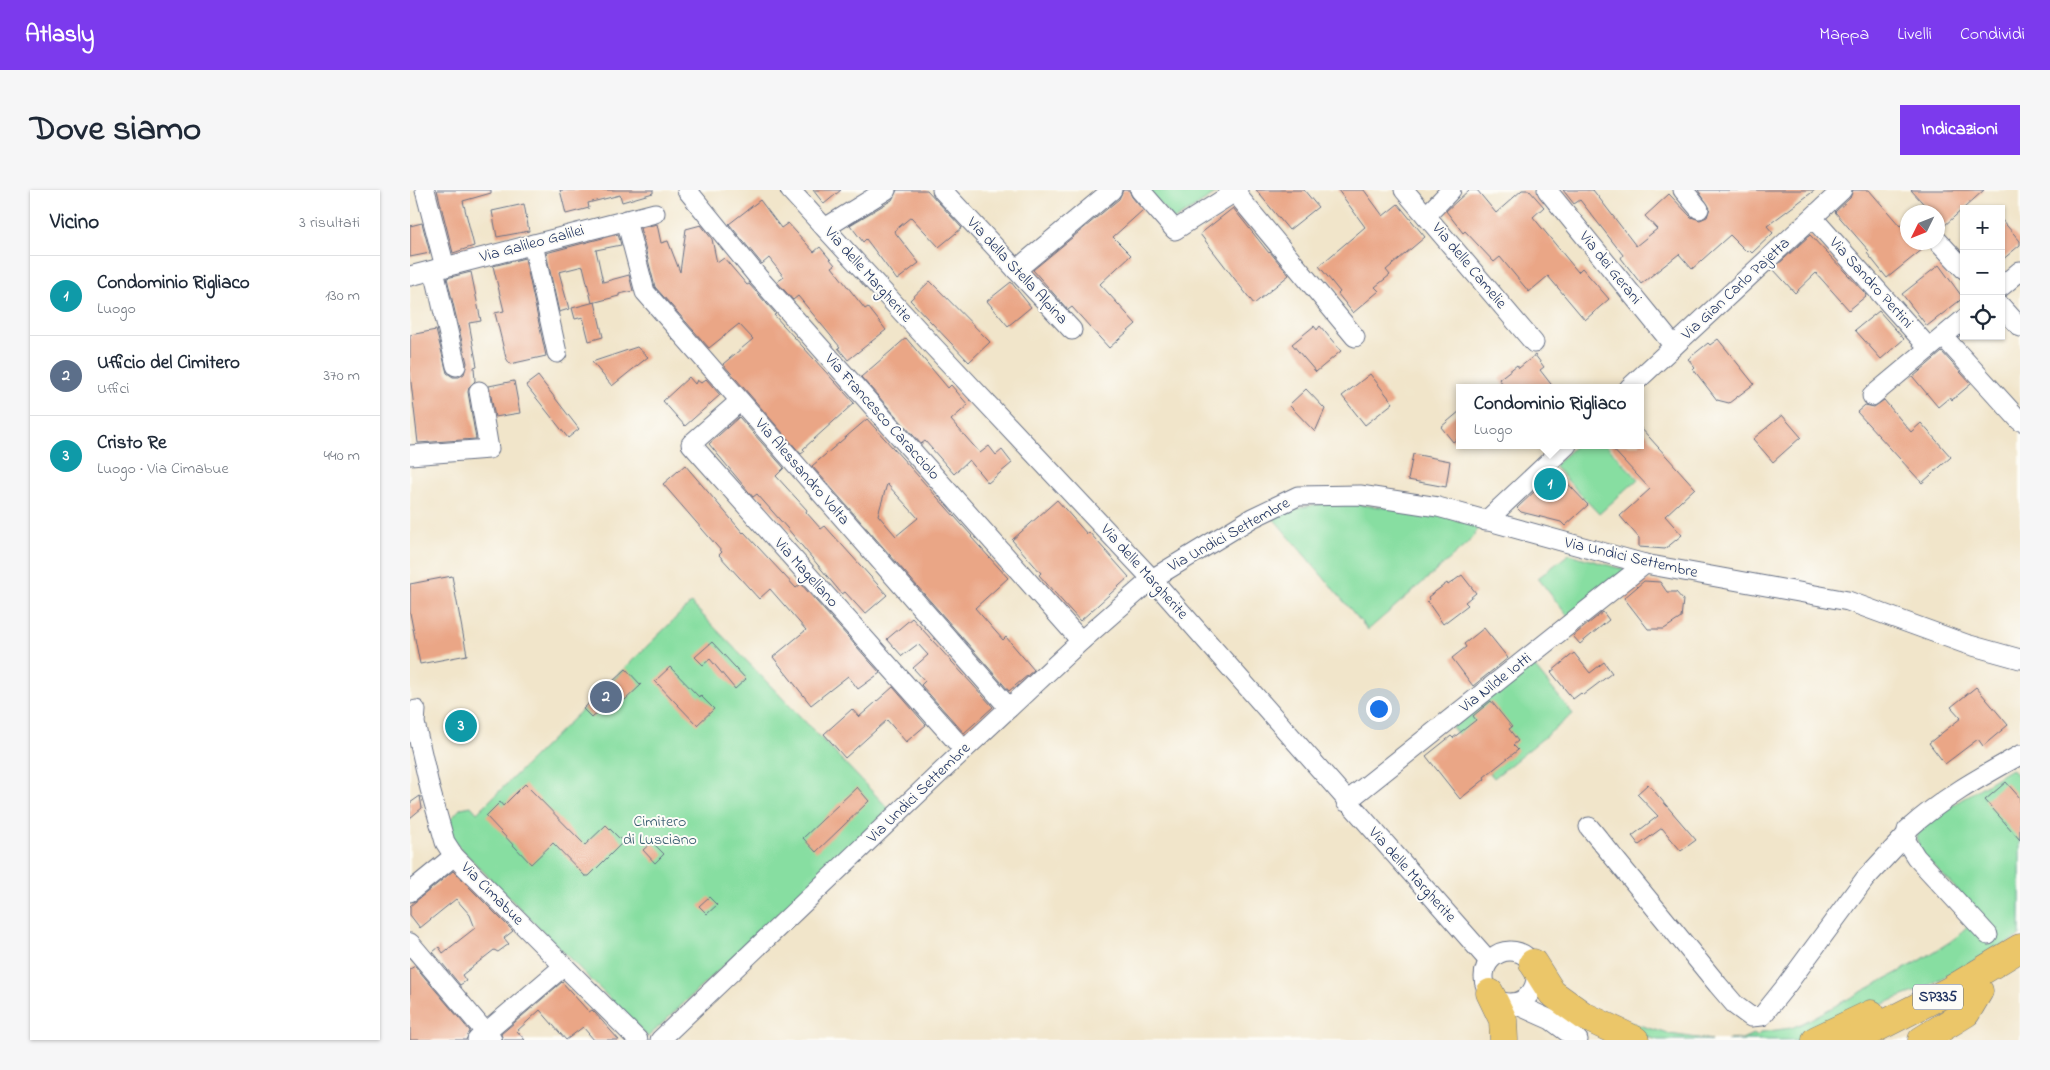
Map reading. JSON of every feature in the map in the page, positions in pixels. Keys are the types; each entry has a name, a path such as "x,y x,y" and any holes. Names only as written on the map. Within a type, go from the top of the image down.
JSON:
{"highway":[{"name":"SP335","path":"1853,1040 1949,991 2020,948"},
{"name":"SP335","path":"1888,1040 1948,1010 2020,967"},
{"path":"1533,976 1552,993 1584,1016 1635,1040"},
{"path":"1816,1040 1880,1009 1949,991"},
{"path":"1922,1040 1966,1013 1980,991"},
{"path":"1502,998 1504,1040"}],"street":[{"path":"424,190 440,269 456,366"},
{"name":"Via Francesco Caracciolo","path":"688,190 758,277 1081,641"},
{"name":"Via delle Margherite","path":"790,190 932,346 1152,579 1346,802 1489,961"},
{"path":"825,228 886,190"},
{"name":"Via della Stella Alpina","path":"942,190 1072,330"},
{"path":"1016,270 1112,190"},
{"path":"1140,190 1175,230 1235,191 1355,337"},
{"name":"Via delle Camelie","path":"1404,190 1534,343"},
{"path":"1426,216 1451,190"},
{"name":"Via dei Gerani","path":"1547,190 1674,346"},
{"path":"1555,190 1562,209"},
{"path":"1683,190 1700,209"},
{"name":"Via Gian Carlo Pajetta","path":"1633,384 1842,190"},
{"name":"Via Galileo Galilei","path":"410,276 655,212"},
{"name":"Via Sandro Pertini","path":"1813,218 1929,348"},
{"name":"Via Alessandro Volta","path":"626,220 645,292 1009,708"},
{"path":"533,244 557,353"},
{"path":"1945,249 1960,265"},
{"path":"2005,284 2020,272"},
{"path":"2005,310 2020,327"},
{"path":"1872,396 1960,322"},
{"path":"1950,344 2020,420"},
{"path":"410,455 489,449 479,391"},
{"name":"Via Magellano","path":"740,401 691,444 964,750"},
{"path":"1486,521 1563,449"},
{"name":"Via Undici Settembre","path":"660,1040 964,750 1081,641 1152,579 1252,518 1298,496 1360,495 1438,507 1645,564 1848,600 1966,644 2020,659"},
{"name":"Via Nilde Iotti","path":"1346,802 1645,564"},
{"name":"Via Cimabue","path":"412,707 430,789 445,842 454,856 638,1040"},
{"path":"1589,828 1736,1006 1751,1017 1762,1016 1865,879 1906,834 1907,830 1932,808 1966,784 2020,755"},
{"path":"1906,834 1906,841 1916,857 1988,935"},
{"path":"410,892 454,856"},
{"path":"410,943 485,1038 564,966"},
{"path":"1552,1020 1533,976 1528,957 1512,950 1495,955 1485,969 1484,978 1486,986 1502,998 1552,1020 1578,1040"},
{"path":"1502,998 1529,995 1533,976"}],"green space":[{"path":"1148,190 1222,190 1174,220"},
{"path":"1572,449 1610,449 1638,479 1599,514 1554,466"},
{"path":"1337,502 1432,513 1480,527 1467,544 1368,630 1273,518 1304,507"},
{"path":"1569,554 1629,571 1569,618 1538,578"},
{"name":"Cimitero di Lusciano","path":"691,603 889,809 648,1037 448,836 443,826 461,808 471,806 477,813"},
{"path":"1532,664 1573,714 1494,778 1452,727"},
{"path":"2011,769 2020,779 2020,936 1920,990 1895,999 1803,1040 1727,1040 1742,1039 1753,1034 1757,1036 1761,1032 1791,1028 1803,1023 1921,960 1956,938 1971,922 1989,941 1999,934 1919,850 1917,836 1927,821"},
{"path":"1615,1018 1669,1034 1712,1040 1658,1040 1640,1035"}],"building":[{"path":"437,190 491,190 491,193 463,201 474,246 453,253"},
{"path":"560,190 653,190 653,193 622,202 620,195 588,203 589,208 566,214"},
{"path":"813,190 841,190 824,204"},
{"path":"897,190 927,190 962,228 939,247 911,217 894,231 919,263 897,280 866,239 863,242 850,225 892,200"},
{"path":"1123,190 1129,190 1132,197 1143,210 1113,237 1131,255 1100,284 1136,324 1109,348 1072,307 1068,310 1033,270 1119,199"},
{"path":"1256,190 1304,190 1318,207 1289,230"},
{"path":"1338,190 1364,190 1383,216 1398,204 1425,237 1386,270 1390,275 1375,287 1379,291 1353,313 1338,294 1340,292 1319,266 1365,227"},
{"path":"1469,190 1477,190 1496,213 1522,190 1529,190 1544,207 1533,217 1578,272 1582,268 1609,299 1585,320 1548,276 1529,292 1500,257 1494,262 1465,231 1463,233 1446,211"},
{"path":"1563,190 1593,190 1636,246 1657,229 1645,216 1669,194 1691,217 1700,220 1707,217 1710,208 1698,190 1815,190 1767,226 1773,233 1752,253 1749,250 1746,251 1730,235 1692,269 1679,254 1641,284 1621,258 1623,255 1580,200 1574,204"},
{"path":"1853,190 1869,190 1900,226 1900,250 1922,250 1887,278 1867,253 1869,251 1835,212 1850,198"},
{"path":"1911,190 1984,190 1967,205 1960,205 1960,212 1945,225 1945,205 1925,205"},
{"path":"760,200 781,228 788,223 814,252 820,247 835,265 832,267 865,309 868,307 886,330 848,360 838,348 840,347 798,296 793,300 777,282 784,277 769,258 762,264 729,224"},
{"path":"524,204 529,231 497,237 492,211"},
{"path":"1233,208 1289,275 1254,304 1200,234"},
{"path":"422,223 430,253 410,257 410,226"},
{"path":"657,224 661,243 668,241 680,272 686,229 701,225 712,239 717,263 724,258 854,403 803,449 805,451 801,454 723,364 753,339 739,324 709,348 655,287 640,228"},
{"path":"2005,224 2020,241 2020,245 2005,258"},
{"path":"618,234 621,245 596,250 603,282 629,275 633,291 592,303 583,266 559,272 569,309 559,312 546,253"},
{"path":"1810,235 1865,293 1866,296 1849,310 1816,273 1795,293 1773,269"},
{"path":"525,258 546,356 510,364 506,358 495,313 504,311 493,266"},
{"path":"1939,265 1960,294 1960,300 1927,326 1902,294"},
{"path":"471,272 481,321 469,323 477,366 474,367 475,381 469,387 468,392 476,439 418,443 410,374 410,335 436,330 447,373 453,377 459,377 464,374 467,363 447,278"},
{"path":"930,281 990,342 969,362 910,300"},
{"path":"1011,282 1031,307 1008,326 987,301"},
{"path":"595,302 603,337 589,341 583,317 575,319 572,308"},
{"path":"1879,311 1904,339 1881,359 1855,330"},
{"path":"1314,326 1317,330 1320,326 1341,351 1316,372 1292,344"},
{"path":"906,338 948,388 951,385 968,405 951,420 980,453 989,446 996,455 1002,450 1012,463 988,483 969,460 954,474 925,441 921,444 861,377"},
{"path":"1718,339 1754,384 1729,403 1717,400 1693,369 1695,367 1688,359 1708,343 1710,345"},
{"path":"637,347 648,357 612,386 592,362"},
{"path":"1942,352 1971,384 1952,400 1950,397 1938,407 1913,377"},
{"path":"1535,355 1544,367 1540,370 1551,384 1503,384 1499,379 1517,365 1519,368"},
{"path":"1370,374 1393,403 1365,425 1342,396"},
{"path":"538,376 579,429 568,438 526,385"},
{"path":"689,377 695,384 697,380 701,383 706,379 720,395 685,426 663,401"},
{"path":"514,381 520,413 495,417 489,386"},
{"path":"1306,389 1325,409 1315,432 1289,405"},
{"path":"1884,400 1911,432 1921,423 1951,457 1922,483 1857,412 1865,405 1874,407"},
{"path":"1456,414 1456,440 1453,442 1441,427"},
{"path":"1782,415 1801,437 1773,462 1753,439"},
{"path":"739,417 784,468 776,476 807,510 806,512 821,529 825,526 887,595 865,614 845,592 842,594 757,494 753,497 709,444"},
{"path":"867,419 1008,578 975,608 1003,640 1006,637 1034,670 1009,691 812,466","holes":["887,484 918,518 896,536 878,515"]},
{"path":"1644,431 1695,488 1665,516 1682,535 1665,549 1639,547 1639,538 1620,516 1650,489 1613,449 1644,449"},
{"path":"1413,454 1450,461 1446,487 1408,480"},
{"path":"685,465 743,533 796,588 801,584 880,673 858,689 848,676 811,705 773,657 806,630 770,589 759,599 719,555 722,552 663,484"},
{"path":"1556,471 1588,505 1565,526 1561,522 1521,512 1517,508"},
{"path":"1057,500 1087,534 1089,532 1129,577 1080,621 1039,575 1041,573 1012,540"},
{"path":"1462,575 1476,593 1465,602 1468,605 1443,624 1427,601 1428,597"},
{"path":"452,576 467,655 420,664 410,613 410,584"},
{"path":"1644,581 1660,582 1667,592 1676,592 1683,600 1681,618 1664,629 1648,629 1624,598"},
{"path":"1603,612 1609,620 1580,644 1573,636"},
{"path":"912,618 993,707 964,733 921,685 925,681 913,668 928,655 918,644 902,656 887,639"},
{"path":"1484,628 1508,658 1473,686 1452,658 1466,647 1464,644"},
{"path":"712,642 746,679 735,689 710,659 703,665 695,657"},
{"path":"1574,653 1590,673 1604,662 1612,673 1583,695 1581,693 1573,699 1551,672"},
{"path":"670,667 699,697 700,695 714,709 697,725 655,681"},
{"path":"626,669 641,685 625,700 619,693 592,718 583,709"},
{"path":"893,687 926,725 906,742 887,720 845,758 824,734 852,709 859,717"},
{"path":"1976,687 2008,725 1983,746 1978,739 1945,764 1929,743 1961,718 1951,707"},
{"path":"1491,701 1512,727 1509,729 1518,741 1513,745 1518,750 1460,799 1426,756 1451,736 1453,738 1476,720 1473,716"},
{"path":"2006,782 2020,798 2020,840 1985,800"},
{"path":"525,784 585,845 606,825 623,842 589,876 585,876 553,843 531,864 486,816 500,802 503,806"},
{"path":"1648,784 1696,840 1681,851 1662,828 1639,845 1632,836 1658,816 1637,794"},
{"path":"857,787 869,801 816,852 803,838"},
{"path":"420,796 422,808 410,818 410,803"},
{"path":"652,842 664,854 655,863 643,850"},
{"path":"453,871 513,931 504,938 509,944 498,952 494,950 462,975 466,981 460,985 433,952 439,947 443,953 475,928 470,915 456,899 420,928 410,915 410,906"},
{"path":"709,897 717,905 707,914 699,906"},
{"path":"415,966 470,1031 466,1040 410,1040 410,969"},
{"path":"562,982 589,1012 592,1010 595,1013 619,1040 594,1040 583,1027 566,1040 540,1010 517,1031 525,1040 503,1040 501,1034"}],"place":[{"name":"Condominio Rigliaco","path":"1550,484"},
{"name":"Ufficio del Cimitero","path":"606,697"},
{"name":"Cristo Re","path":"461,726"}]}
